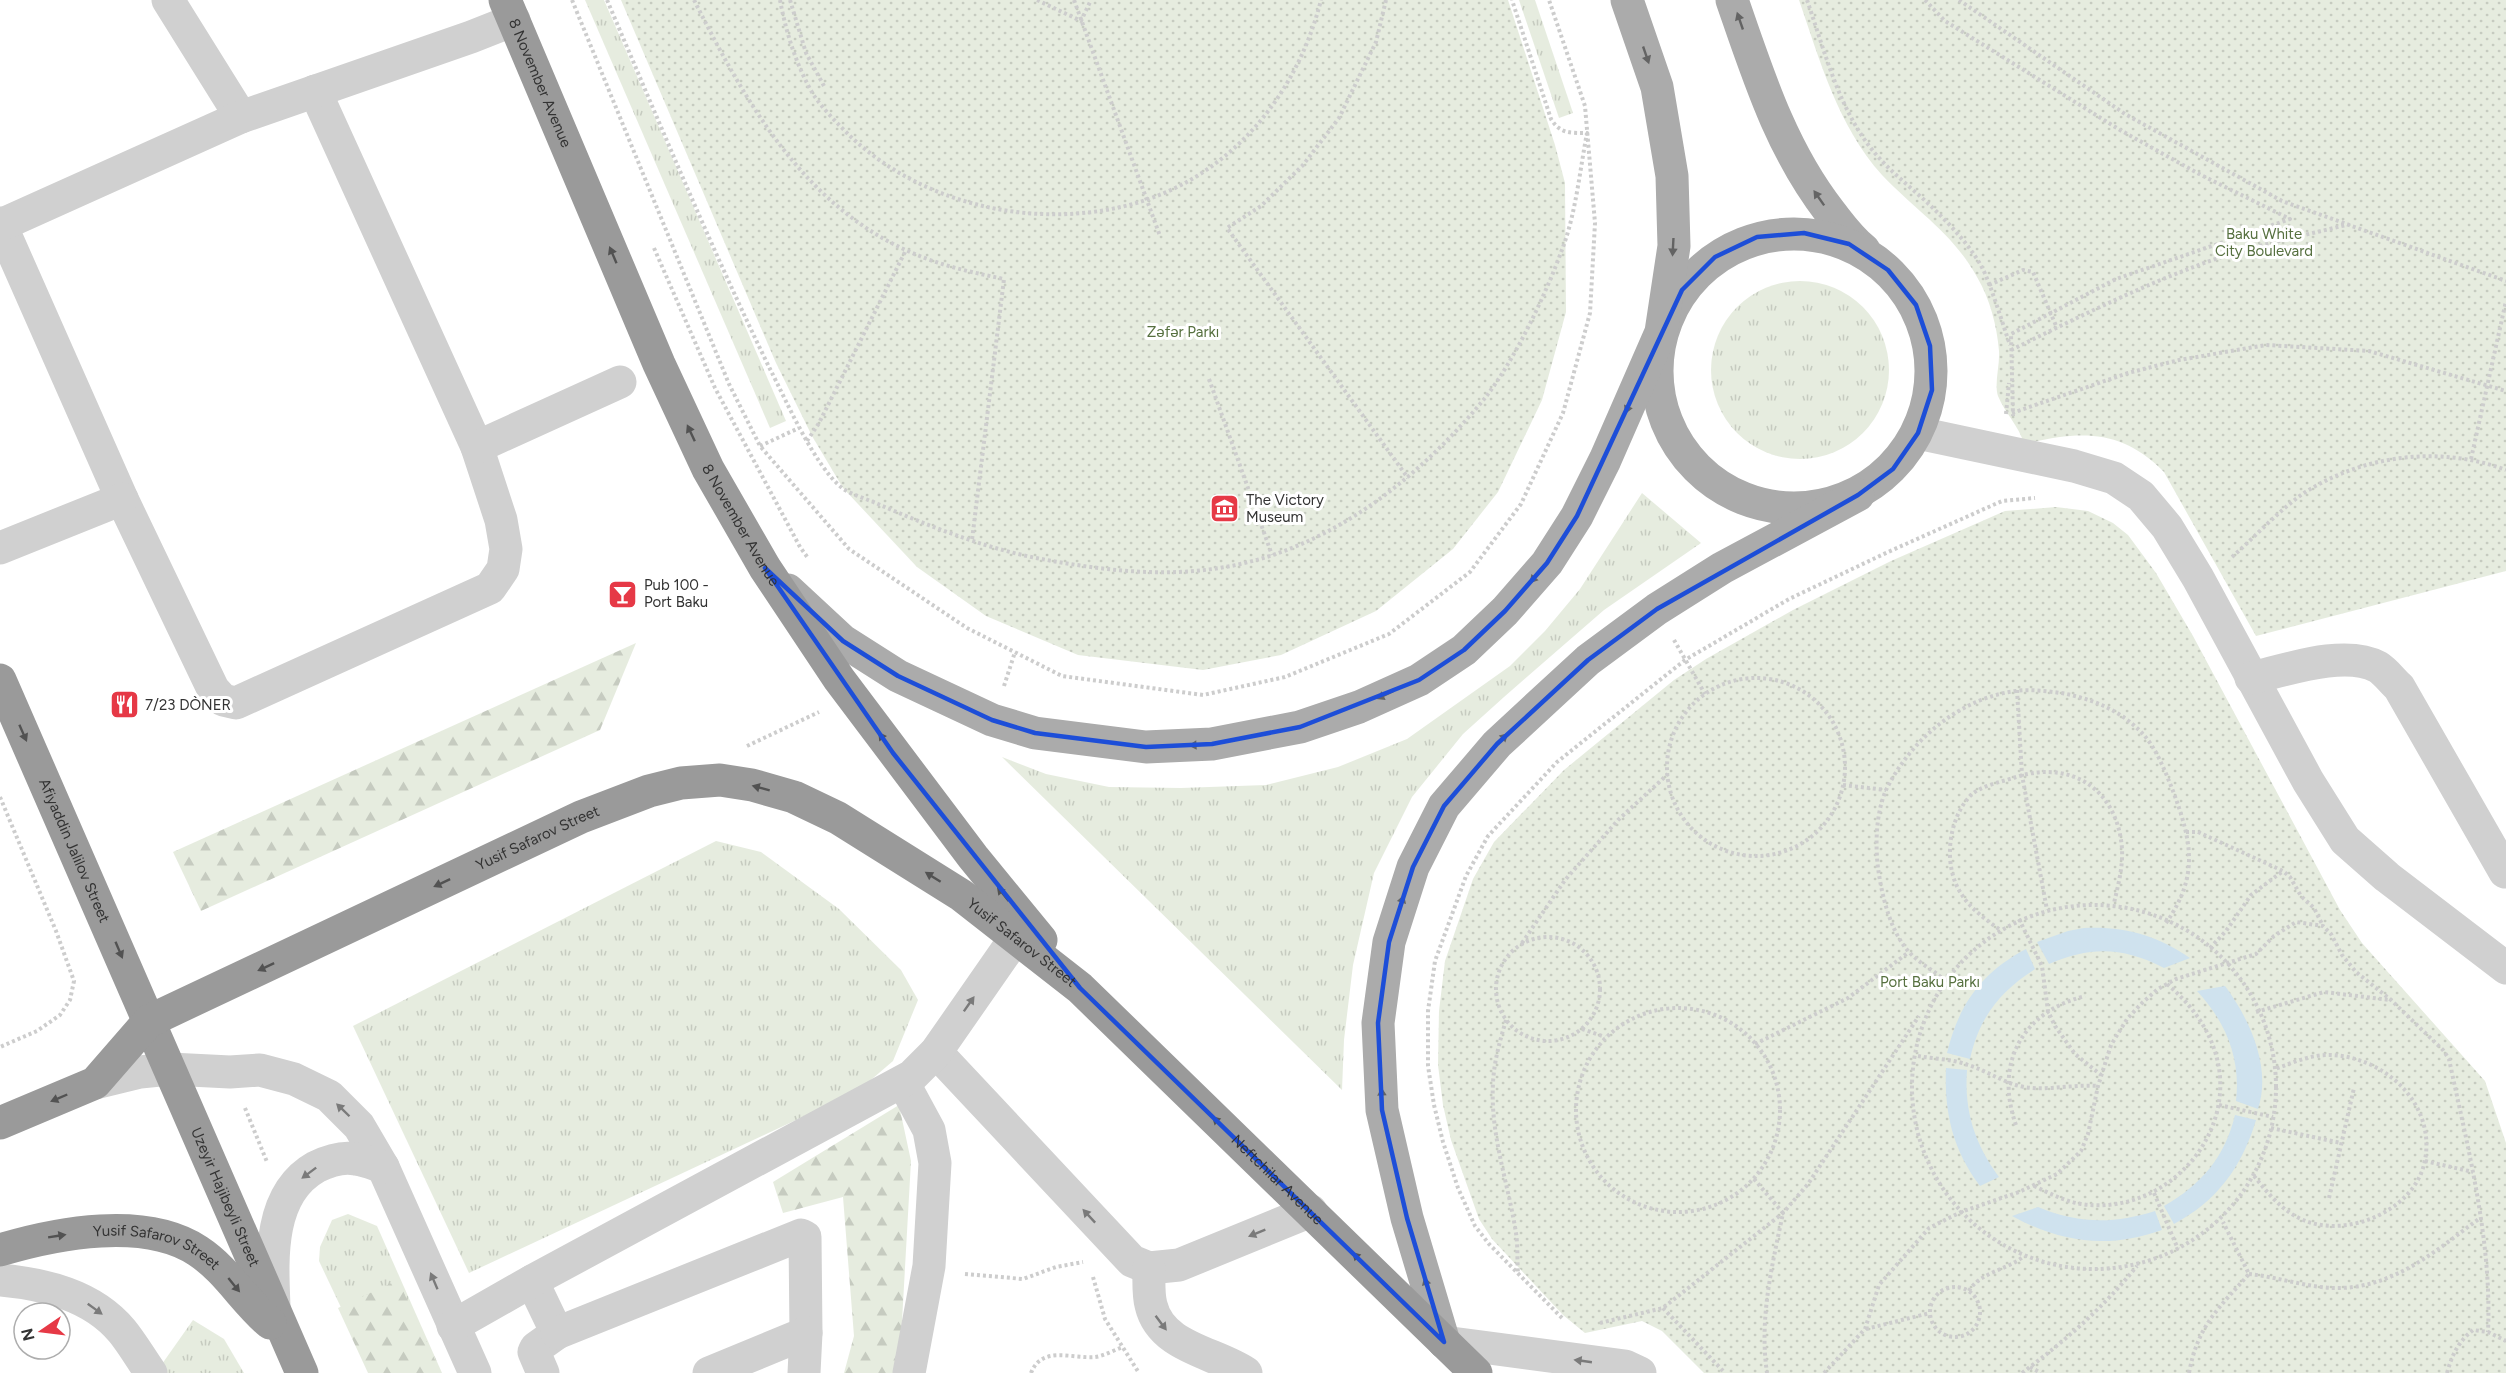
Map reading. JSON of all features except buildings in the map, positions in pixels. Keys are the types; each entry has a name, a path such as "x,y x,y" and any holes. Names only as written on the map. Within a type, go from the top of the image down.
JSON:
{"highway":[{"name":"8 November Avenue","path":"509,10 659,364 708,469 765,568 852,697 973,857 1080,988"},
{"name":"Afiyaddin Jalilov Street","path":"0,680 149,1021"},
{"name":"Yusif Safarov Street","path":"0,1123 95,1083 149,1021 581,817 649,791 681,783 720,780 752,785 794,797 838,818 961,894 1080,988"},
{"name":"Neftchilar Avenue","path":"1080,988 1476,1373"},
{"name":"Uzeyir Hajibeyli Street","path":"149,1021 302,1373"},
{"name":"Yusif Safarov Street","path":"0,1250 58,1235 93,1232 132,1232 168,1237 198,1251 226,1275 255,1310 279,1324"}],"main road":[{"path":"1627,0 1657,87 1672,176 1674,246 1656,378 1666,423 1690,462 1725,492 1768,508 1814,509 1858,495"},
{"path":"1443,1342 1407,1218 1382,1110 1378,1023 1389,942 1413,867 1444,806 1497,744 1588,660 1656,609 1722,568 1858,495 1893,469 1918,433 1932,390 1930,346 1916,304 1888,270 1853,241 1820,199 1790,153 1763,90 1732,0"},
{"path":"765,568 806,609 843,640 898,676 992,720 1035,733 1146,747 1212,744 1300,727 1359,707 1419,680 1464,650 1505,611 1547,563 1577,516 1682,290 1715,257 1757,237 1804,232 1849,244 1888,270"}],"street":[{"path":"168,0 241,117"},
{"path":"315,91 477,447 501,520 506,549 503,569 490,588 236,703 223,700 213,689 122,499 0,224 241,117 315,91 471,37 509,10"},
{"path":"477,447 620,382"},
{"path":"1918,433 2008,436 2073,466 2114,478 2140,496 2167,527 2198,578 2308,781 2345,840 2387,877 2506,968"},
{"path":"0,548 122,499"},
{"path":"2252,678 2320,662 2354,660 2379,668 2398,687 2505,872"},
{"path":"453,1326 532,1281 912,1077 936,1052 1016,937"},
{"path":"936,1052 1141,1265 1151,1305 1161,1326 1190,1348 1246,1373"},
{"path":"95,1083 140,1072 170,1069 230,1072 260,1070 294,1079 329,1096 359,1125 383,1167 475,1373"},
{"path":"903,1082 929,1131 935,1163 929,1266 909,1373"},
{"path":"279,1324 272,1263 276,1227 291,1191 306,1173 329,1160 354,1158 383,1167"},
{"path":"1141,1265 1179,1264 1311,1211"},
{"path":"543,1373 534,1352 536,1348 557,1333 801,1234 805,1237 804,1373"},
{"path":"0,1280 56,1289 92,1305 121,1330 150,1373"},
{"path":"532,1281 557,1333"},
{"path":"709,1373 806,1333"},
{"path":"1443,1342 1625,1366 1640,1373"}],"path":[{"path":"572,0 729,384 760,446 849,549 967,628 1062,676 1203,695 1285,677 1389,634 1470,572 1521,504 1563,413 1590,312 1595,223 1585,106 1549,0"},
{"path":"607,0 708,237 799,428 843,488 908,517 1026,557 1125,572 1183,572 1232,566 1272,555 1299,545 1361,513 1408,478 1485,397 1510,361 1565,242 1587,133"},
{"path":"694,0 726,63 781,148 819,192 871,231 906,249 933,261 1004,279 972,540"},
{"path":"780,0 795,55 814,95 869,154 902,175 940,194 1026,213 1067,214 1107,210 1146,199 1184,183 1219,160 1250,133 1276,102 1298,67 1314,29 1321,0"},
{"path":"790,0 806,53 824,86"},
{"path":"1037,0 1081,21"},
{"path":"1074,0 1160,236"},
{"path":"1081,21 1091,0"},
{"path":"1386,0 1376,42 1339,118 1303,165 1261,206 1227,228 1408,478"},
{"path":"1512,0 1551,119 1557,129 1569,133 1587,133"},
{"path":"1807,0 1828,62 1847,108 1868,145 1890,170 1935,210 1962,239 1985,275 2011,350 2006,416 2008,436"},
{"path":"1925,0 1945,21 2120,130 2201,175 2290,219 2116,279 2011,334 2013,413 2008,436"},
{"path":"1959,0 2125,114 2282,201 2506,281"},
{"path":"2011,350 2141,288 2193,267 2250,249 2348,224"},
{"path":"649,237 715,388 800,547 814,566"},
{"path":"807,441 819,423 906,249"},
{"path":"1989,285 2023,270 2030,270 2035,275 2057,328"},
{"path":"2471,459 2506,301"},
{"path":"2006,416 2128,373 2179,360 2266,345 2369,351 2506,391"},
{"path":"1209,379 1272,555"},
{"path":"760,446 799,428"},
{"path":"2232,557 2303,494 2350,470 2409,457 2435,456 2471,459 2506,470"},
{"path":"1569,1325 1518,1275 1475,1226 1458,1188 1436,1116 1428,1066 1428,1011 1435,961 1466,876 1488,836 1557,762 1685,660 1789,598 1888,552 2002,501 2045,496"},
{"path":"1656,609 1705,694"},
{"path":"1746,678 1774,680 1800,690 1822,707 1837,730 1845,757 1844,785 1833,811 1816,833 1794,848 1763,856 1733,854 1705,841 1683,819 1670,791 1667,760 1674,730 1692,705 1705,694 1717,687 1746,678"},
{"path":"2017,690 2022,775 2047,910"},
{"path":"1941,977 1909,952 1893,926 1881,888 1877,855 1878,824 1886,790 1907,756 1929,732 1950,715 1988,697 2017,690 2078,696 2109,708 2142,733 2162,765 2186,832 2190,866 2180,903 2166,923"},
{"path":"745,747 852,697"},
{"path":"1999,929 1962,896 1952,874 1952,835 1961,811 1971,796 1982,788 2022,775 2046,772 2071,774 2095,786 2110,805 2120,831 2122,851 2114,903"},
{"path":"1521,944 1538,938 1555,937 1571,942 1585,952 1594,966 1600,982 1599,999 1593,1016 1582,1029 1568,1038 1551,1041 1534,1039 1518,1032 1506,1020 1498,1004 1496,987 1499,970 1508,955 1521,944 1573,871 1618,820 1668,774"},
{"path":"1844,785 1886,790"},
{"path":"0,797 56,931 74,981 70,1000 60,1016 37,1031 0,1047"},
{"path":"2186,832 2198,832 2283,871 2301,896 2314,908 2342,955 2356,972 2391,1000 2443,1050 2449,1059 2473,1172 2486,1250 2488,1332"},
{"path":"2210,948 2226,932 2251,895 2283,871"},
{"path":"1599,1323 1663,1308 1783,1214 1808,1184 1919,1016 1941,977 1966,953 1999,929 2019,919 2078,903 2114,903 2145,912 2210,948 2224,964 2256,1012 2271,1048 2275,1069 2274,1117 2254,1176 2236,1207 2223,1222 2178,1249 2138,1265 2088,1268 2023,1257 1983,1232 1961,1212 1944,1190 1921,1133 1917,1105 1919,1016"},
{"path":"2019,919 2042,966 2048,1011 2070,1047 2101,1075"},
{"path":"1824,1373 1865,1329 1879,1285 1929,1228 1961,1212 2056,1174 2081,1151 2088,1134 2098,1086 2111,1045 2127,1019 2142,1003 2176,979 2256,954 2274,936 2296,922 2323,926"},
{"path":"1755,1044 1848,999 1909,952"},
{"path":"2033,1185 2056,1197 2080,1204 2097,1205 2130,1201 2154,1193 2192,1162 2205,1140 2218,1105 2219,1067 2212,1043 2201,1020 2186,1001 2167,984"},
{"path":"2256,1012 2324,992 2391,1000"},
{"path":"2016,1125 2008,1097 2008,1083 2014,1052 2021,1038 2031,1025 2048,1011 2070,1000 2085,996"},
{"path":"1668,1007 1703,1010 1755,1044 1770,1066 1780,1100 1781,1115 1773,1149 1754,1179 1729,1200 1698,1211 1681,1212 1665,1211 1634,1203 1607,1185 1587,1159 1577,1127 1576,1095 1586,1063 1605,1037 1634,1017 1668,1007"},
{"path":"1506,1020 1497,1054 1493,1082 1493,1118 1497,1150 1516,1235 1518,1275"},
{"path":"1582,1029 1605,1037"},
{"path":"2254,1176 2270,1196 2288,1212 2302,1220 2334,1225 2377,1216 2397,1206 2414,1185 2425,1161 2425,1131 2418,1111 2410,1096 2386,1071 2368,1061 2349,1056 2326,1055 2309,1057 2275,1069"},
{"path":"1918,1056 1968,1065 2008,1083 2040,1089 2075,1084 2098,1086"},
{"path":"230,1072 269,1168 291,1191"},
{"path":"2329,1198 2354,1088"},
{"path":"2218,1105 2274,1117"},
{"path":"2271,1128 2342,1143"},
{"path":"2425,1161 2473,1172"},
{"path":"1754,1179 1783,1214"},
{"path":"2154,1193 2178,1249"},
{"path":"1767,1373 1764,1337 1769,1280 1783,1214"},
{"path":"2249,1274 2341,1288 2373,1283 2402,1272 2430,1255 2480,1218"},
{"path":"2223,1222 2249,1274"},
{"path":"1969,1291 1976,1281 2023,1257"},
{"path":"1088,1261 1106,1318 1139,1373"},
{"path":"929,1266 970,1275 1023,1280 1056,1267 1088,1261 1141,1265"},
{"path":"2022,1373 2095,1314 2138,1265"},
{"path":"2189,1373 2193,1353 2202,1330 2216,1310 2249,1274"},
{"path":"1954,1287 1969,1291 1979,1303 1980,1311 1979,1319 1971,1331 1964,1335 1948,1336 1935,1327 1930,1312 1934,1298 1946,1289 1954,1287"},
{"path":"1663,1308 1725,1373"},
{"path":"1865,1329 1930,1312"},
{"path":"2447,1373 2451,1357 2462,1338 2473,1330 2488,1332 2506,1341"},
{"path":"1031,1373 1035,1364 1053,1354 1098,1356 1123,1347"},
{"path":"2030,1367 2041,1373"}],"highlighted area":[{"path":"1804,233 1849,244 1888,270 1916,305 1930,346 1932,390 1918,433 1893,469 1858,495 1657,609 1588,660 1497,744 1444,806 1413,867 1389,942 1378,1023 1382,1110 1407,1218 1444,1342 1080,988 893,753 765,568 843,641 898,676 992,720 1035,733 1146,747 1212,744 1300,727 1419,680 1464,650 1505,611 1547,563 1577,516 1682,290 1715,257 1757,237"}],"green space":[{"path":"585,0 604,0 786,421 770,428"},
{"name":"Zəfər Parkı","path":"621,0 1508,0 1565,183 1566,312 1542,400 1498,492 1453,549 1376,611 1281,655 1203,670 1078,655 986,616 917,567 843,488 812,436 776,363"},
{"path":"1519,0 1535,0 1573,113 1559,118"},
{"name":"Baku White City Boulevard","path":"1799,0 2506,0 2506,571 2256,636 2164,472 2148,458 2132,447 2099,437 2063,437 2024,444 1998,396 1998,342 1995,322 1982,285 1967,261 1945,234 1882,175 1853,136 1832,92"},
{"path":"1800,281 1834,288 1863,307 1882,336 1889,370 1882,404 1863,433 1834,452 1800,459 1766,452 1737,433 1718,404 1711,370 1718,336 1737,307 1766,288"},
{"path":"1642,493 1701,543 1604,610 1504,697 1463,734 1412,797 1374,873 1353,965 1344,1040 1342,1090 1002,757 1046,774 1109,787 1181,788 1266,785 1338,767 1407,739 1510,666 1545,631 1580,589"},
{"name":"Port Baku Parkı","path":"2056,507 2088,511 2113,523 2128,535 2156,573 2193,636 2340,910 2362,943 2485,1081 2506,1143 2506,1373 1704,1373 1662,1331 1642,1321 1585,1333 1563,1315 1492,1239 1479,1219 1451,1140 1443,1105 1438,1065 1439,1011 1445,961 1473,879 1494,842 1564,770 1674,680 1706,659 1793,610 1891,561 2005,511"},
{"path":"636,643 600,730 201,911 173,852"},
{"path":"716,841 761,852 839,909 901,970 918,1000 893,1061 858,1091 469,1273 353,1026"},
{"path":"899,1105 911,1161 901,1339 893,1373 844,1373 854,1336 843,1197 783,1213 773,1182"},
{"path":"348,1214 377,1226 442,1373 372,1373 319,1261 320,1247 332,1220"},
{"path":"398,1280 441,1373 368,1373 338,1308"},
{"path":"193,1320 224,1339 244,1373 167,1373 162,1364"}],"water":[{"path":"2084,928 2112,929 2139,934 2165,943 2190,958 2164,968 2135,956 2107,951 2079,954 2049,964 2037,942"},
{"path":"2026,949 2035,969 2001,996 1985,1018 1970,1059 1947,1053 1958,1019 1974,992 1996,968"},
{"path":"2225,986 2242,1013 2256,1044 2262,1077 2262,1093 2258,1109 2236,1101 2234,1056 2216,1015 2197,991"},
{"path":"1946,1068 1967,1070 1969,1114 1983,1152 1999,1177 1980,1186 1963,1159 1952,1130 1947,1100"},
{"path":"2235,1115 2256,1120 2243,1153 2226,1181 2215,1193 2203,1205 2174,1224 2164,1206 2189,1189 2210,1168 2225,1144"},
{"path":"2038,1207 2068,1217 2096,1220 2125,1218 2155,1211 2162,1230 2123,1240 2086,1240 2049,1232 2012,1216"}],"place":[{"name":"The Victory Museum","path":"1225,509"},
{"name":"Pub 100 - Port Baku","path":"623,594"},
{"name":"7/23 DÒNER","path":"124,705"}]}
